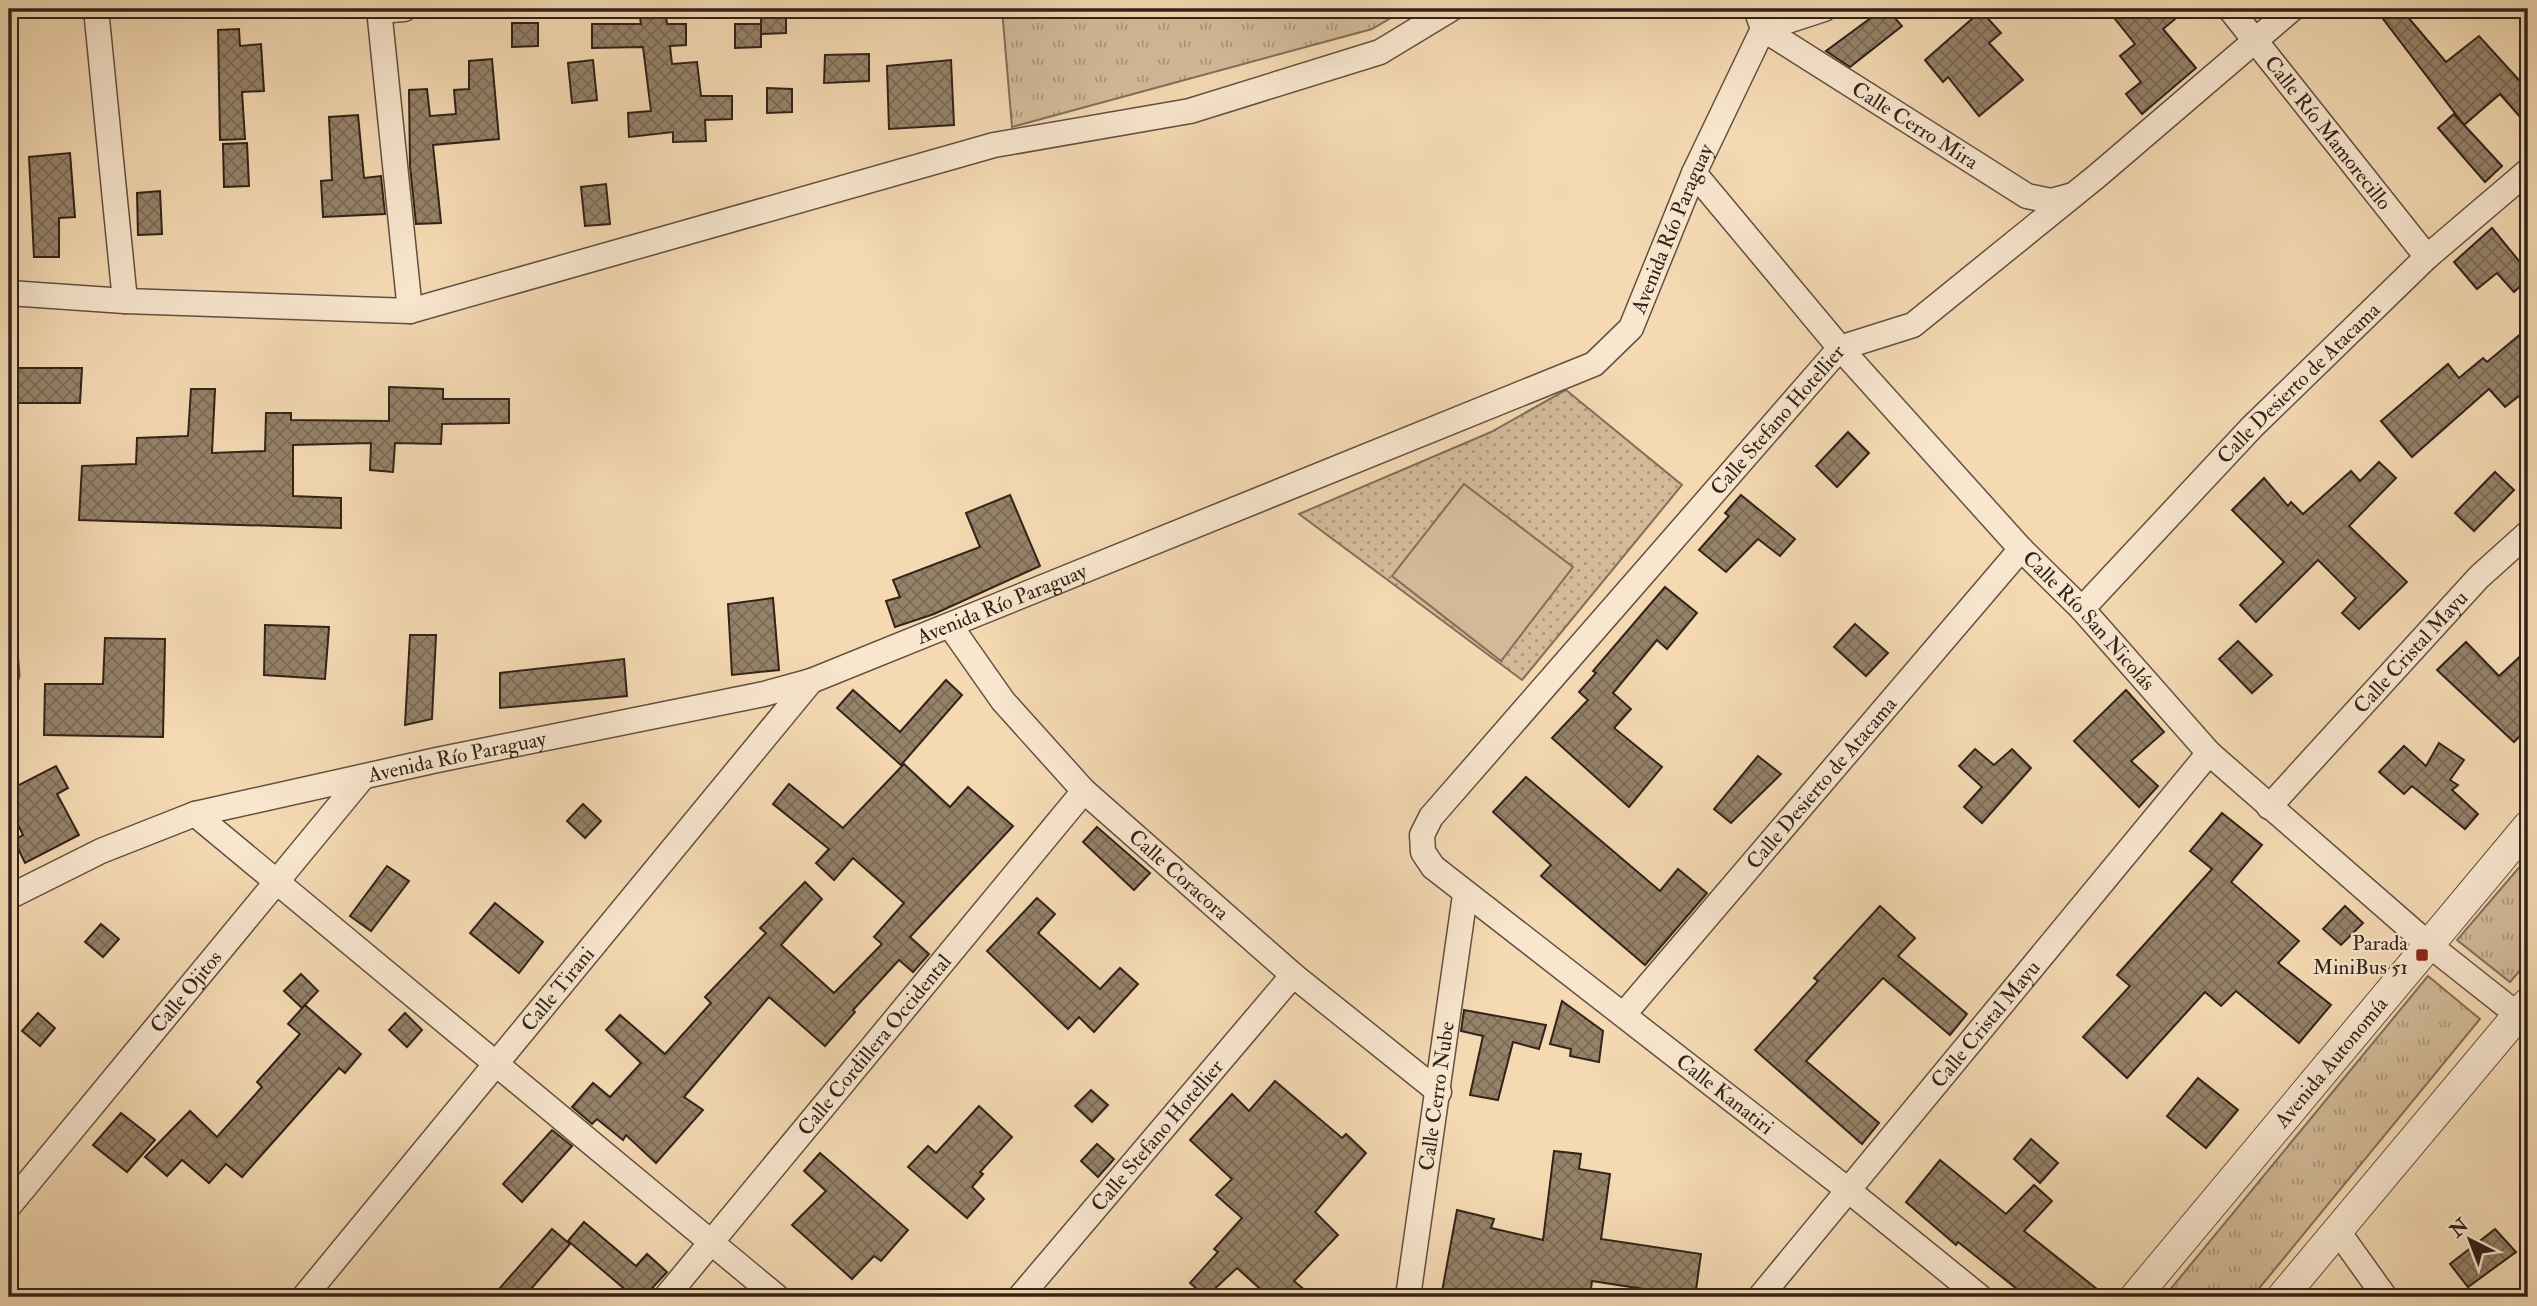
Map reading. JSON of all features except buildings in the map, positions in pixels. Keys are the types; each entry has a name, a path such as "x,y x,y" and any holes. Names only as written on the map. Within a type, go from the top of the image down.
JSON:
{"street":[{"path":"96,9 125,301"},
{"path":"404,9 379,10 410,311"},
{"path":"9,293 125,301 410,311 995,145 1190,111 1380,52 1451,9"},
{"path":"1759,19 1824,9"},
{"name":"Calle Río Mamorecillo","path":"2230,9 2427,257"},
{"name":"Calle Stefano Hotellier","path":"1465,895 1433,867 1423,852 1422,835 1432,817 1840,348 1913,326 2292,9"},
{"name":"Avenida Río Paraguay","path":"9,897 102,851 195,814 764,694 811,681 951,627 1594,364 1631,328 1759,19"},
{"name":"Calle Cerro Mira","path":"1759,19 2027,196 2051,201 2073,194"},
{"name":"Calle Desierto de Atacama","path":"2082,609 2252,427 2427,257 2528,171"},
{"name":"Calle Río San Nicolás","path":"1694,173 1840,348 2021,549 2082,609 2209,753 2428,944 2525,1013"},
{"name":"Calle Cristal Mayu","path":"2269,807 2479,577 2528,533"},
{"name":"Calle Desierto de Atacama","path":"1624,1014 2021,549"},
{"name":"Calle Coracora","path":"951,627 1003,701 1084,792 1293,975 1439,1092"},
{"name":"Calle Tirani","path":"304,1297 811,681"},
{"name":"Calle Cristal Mayu","path":"1760,1297 2209,753"},
{"name":"Calle Ojitos","path":"9,1206 363,777"},
{"name":"Calle Cordillera Occidental","path":"666,1297 1084,792"},
{"path":"195,814 776,1297"},
{"name":"Avenida Autonomía","path":"2135,1297 2528,826"},
{"name":"Calle Kanatiri","path":"1465,895 1624,1014 1980,1297"},
{"name":"Calle Cerro Nube","path":"1408,1297 1465,895"},
{"name":"Calle Stefano Hotellier","path":"1020,1297 1293,975"},
{"path":"2282,1297 2525,1013"},
{"path":"2337,1230 2385,1297"},
{"path":"1388,1297 1413,1268"}],"lane":[{"path":"9,624 13,676"}],"green space":[{"path":"1002,9 1406,9 1372,29 1012,127"},
{"path":"1566,390 1682,485 1522,680 1299,514 1491,432"},
{"path":"1464,484 1573,567 1501,661 1392,576"},
{"path":"2528,857 2528,961 2510,982 2457,940"},
{"path":"2428,976 2480,1019 2252,1297 2164,1297"}],"place":[{"name":"Parada MiniBus 51","path":"2422,955"}]}
